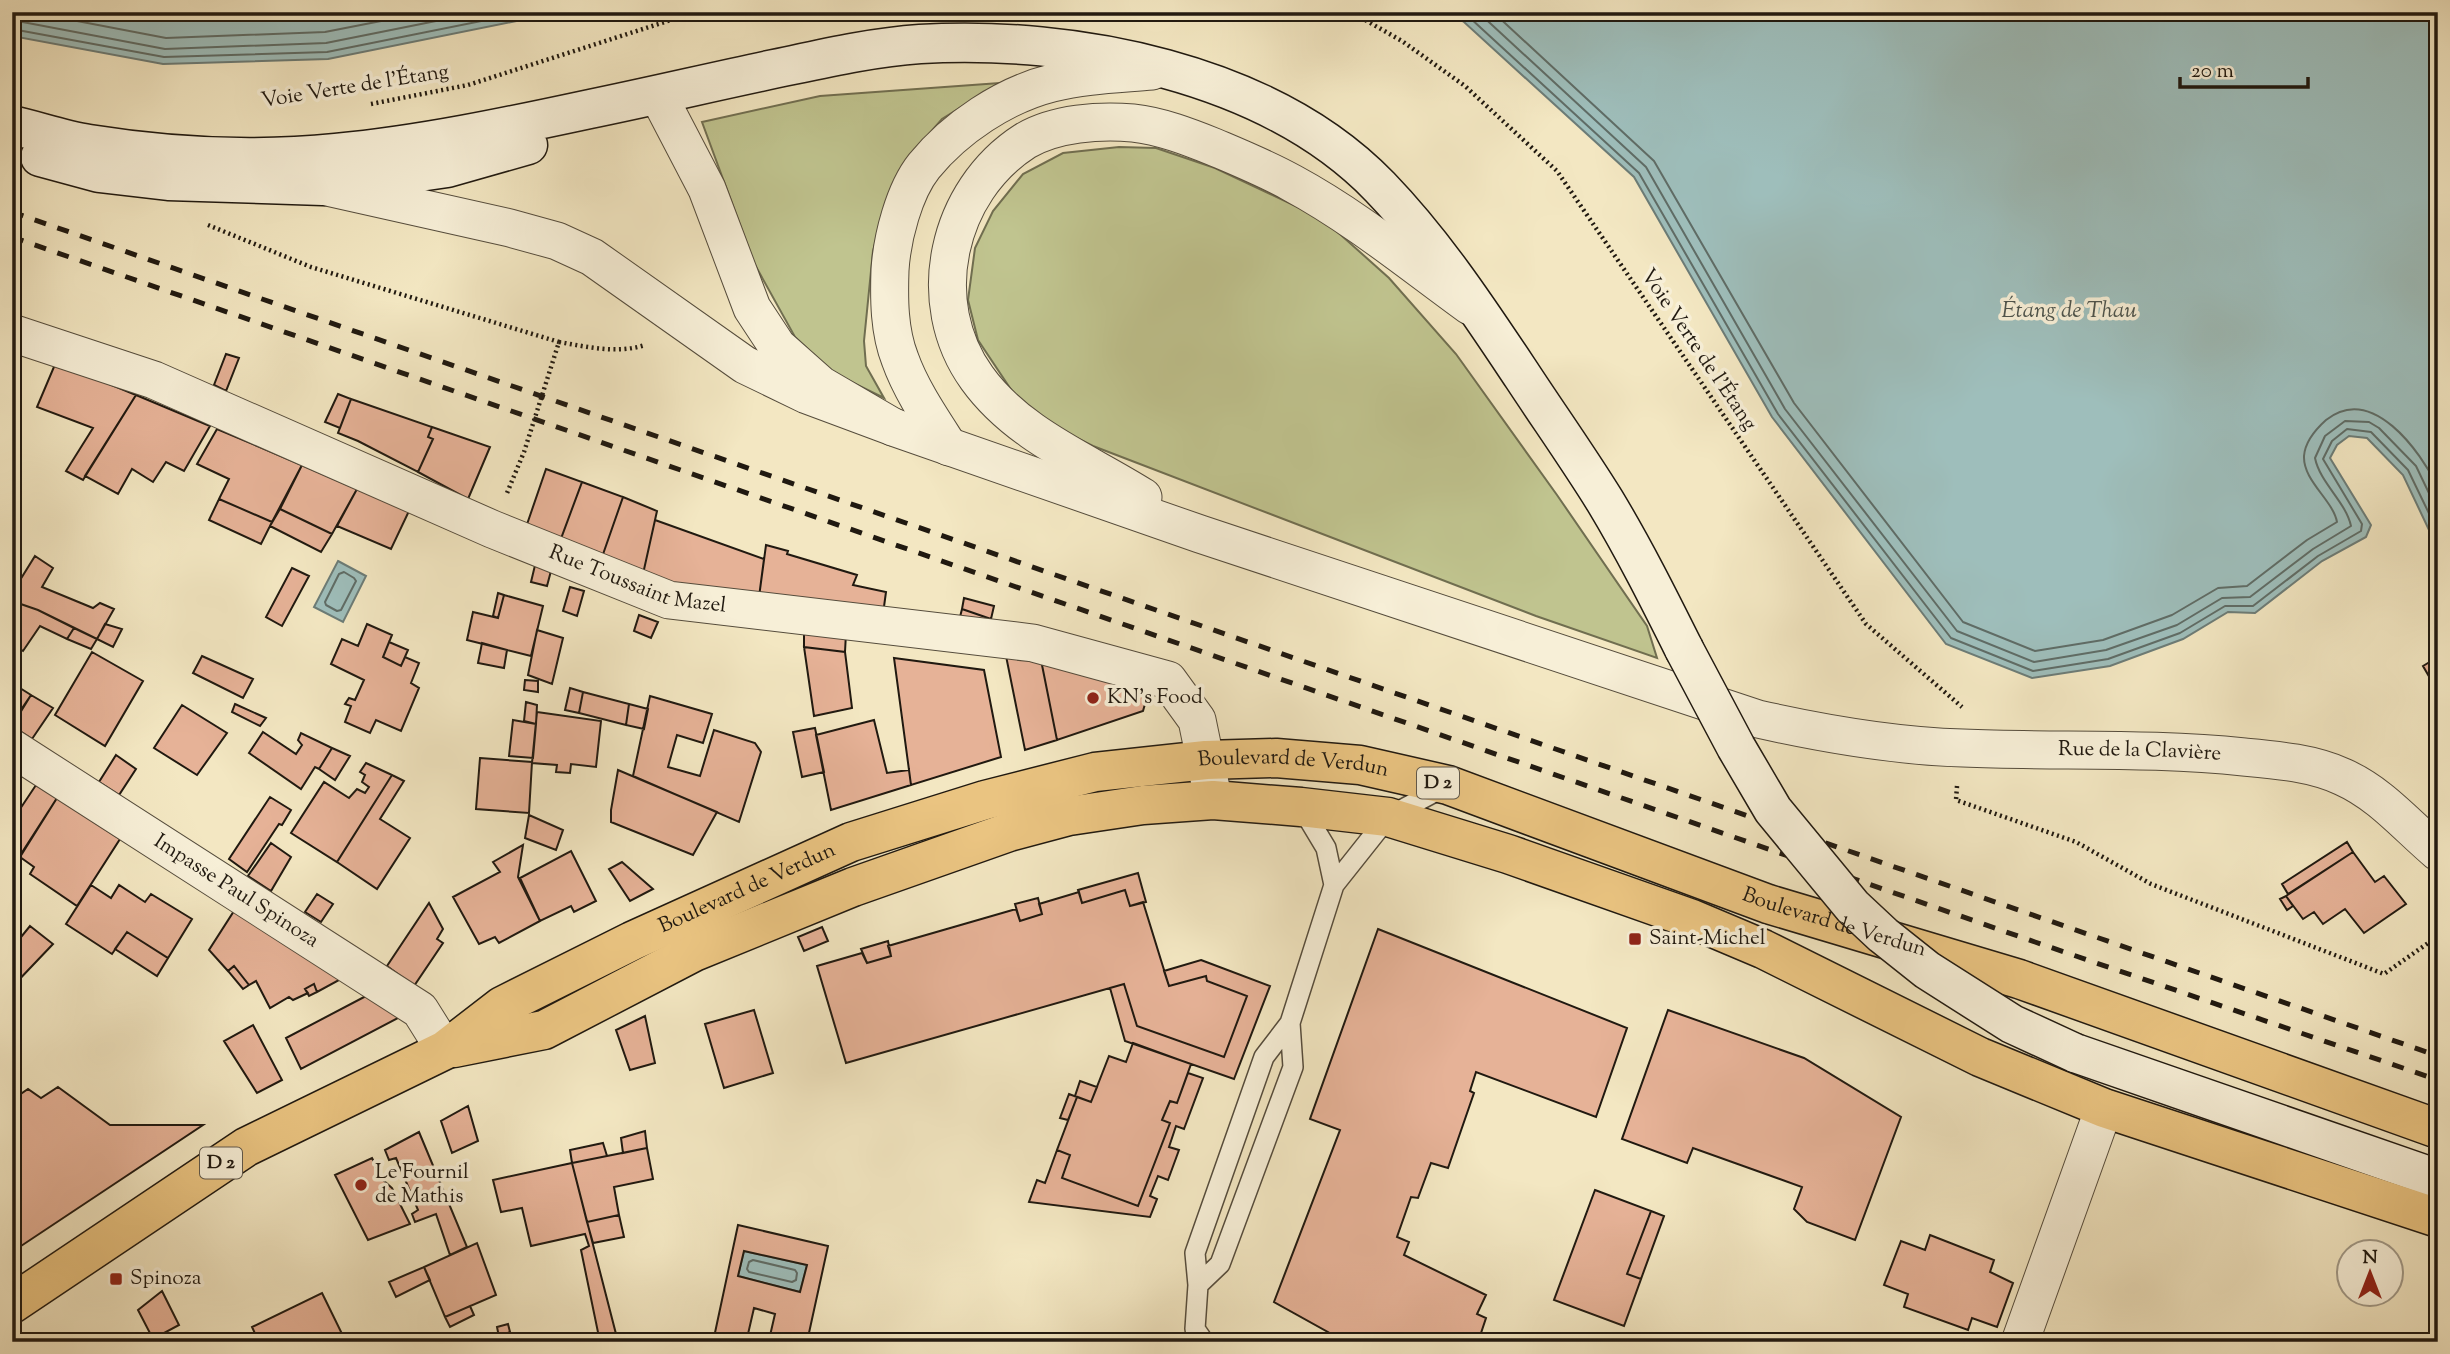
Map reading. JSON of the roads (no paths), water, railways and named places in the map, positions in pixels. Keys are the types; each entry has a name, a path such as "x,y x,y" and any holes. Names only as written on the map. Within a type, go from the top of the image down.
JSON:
{"main road":[{"name":"Boulevard de Verdun","path":"12,1304 246,1147 445,1050 502,1006 632,941 851,842 985,800 1095,772 1150,764 1276,758 1360,765 1448,785 1768,904 2019,979 2438,1129"},
{"name":"Boulevard de Verdun","path":"445,1050 544,1030 694,952 853,887 1009,832 1069,816 1143,805 1213,800 1301,807 1388,817 1508,854 1692,919 1763,949 1980,1057 2104,1108 2438,1217"},
{"path":"2041,1082 2086,1003"}],"street":[{"path":"12,125 86,144 169,153 244,157 333,153 394,146 513,126 852,53 913,44 974,41 1039,46 1109,56 1214,84 1267,106 1330,145 1377,184 1420,233 1480,313 1603,498 1644,568 1736,747 1773,810 1853,906 1883,935 1927,970 2012,1024 2075,1054 2438,1179"},
{"path":"949,447 922,404 899,358 888,304 891,251 901,211 923,167 958,131 1015,97 1062,81 1099,75 1167,70"},
{"path":"12,146 47,160 99,173 168,181 323,186 447,168 572,132 658,95"},
{"path":"658,95 707,189 752,308 777,346 821,385 892,427"},
{"path":"1200,534 1116,480 1039,437 999,404 976,377 957,342 949,312 946,284 959,221 978,184 1026,141 1050,131 1105,123 1135,124 1182,134 1292,183 1357,224 1480,313"},
{"path":"323,186 557,241 592,257 745,365 807,395 1200,534"},
{"name":"Rue Toussaint Mazel","path":"12,333 154,380 492,529 669,600 1033,643 1168,680 1197,720 1213,800"},
{"name":"Rue de la Clavière","path":"1200,534 1758,719 1811,731 1888,743 1960,748 2201,752 2307,765 2340,775 2367,789 2438,852"},
{"name":"Impasse Paul Spinoza","path":"12,748 420,1010 445,1050"},
{"path":"2020,1342 2104,1108"}],"lane":[{"path":"1204,1342 1195,1329 1198,1285 1195,1253 1264,1057 1290,1023 1334,885 1388,817 1448,785"},
{"path":"1301,807 1326,848 1334,885"},
{"path":"1198,1285 1220,1264 1293,1067 1290,1023"}],"water":[{"path":"12,12 561,12 328,59 163,64 12,36"},
{"name":"Étang de Thau","path":"1446,12 2438,12 2438,549 2403,475 2367,438 2349,436 2337,445 2330,458 2371,525 2366,537 2322,561 2255,613 2228,612 2183,639 2110,666 2032,678 1946,644 1772,417 1634,177 1464,22"},
{"path":"338,561 366,576 343,622 314,607"},
{"path":"744,1251 807,1265 800,1292 738,1276"}],"railway":[{"path":"12,212 2438,1056"},
{"path":"12,237 2438,1080"}],"place":[{"name":"KN's Food","path":"1093,698"},
{"name":"Saint-Michel","path":"1635,939"},
{"name":"Le Fournil de Mathis","path":"361,1185"},
{"name":"Spinoza","path":"116,1279"}]}
